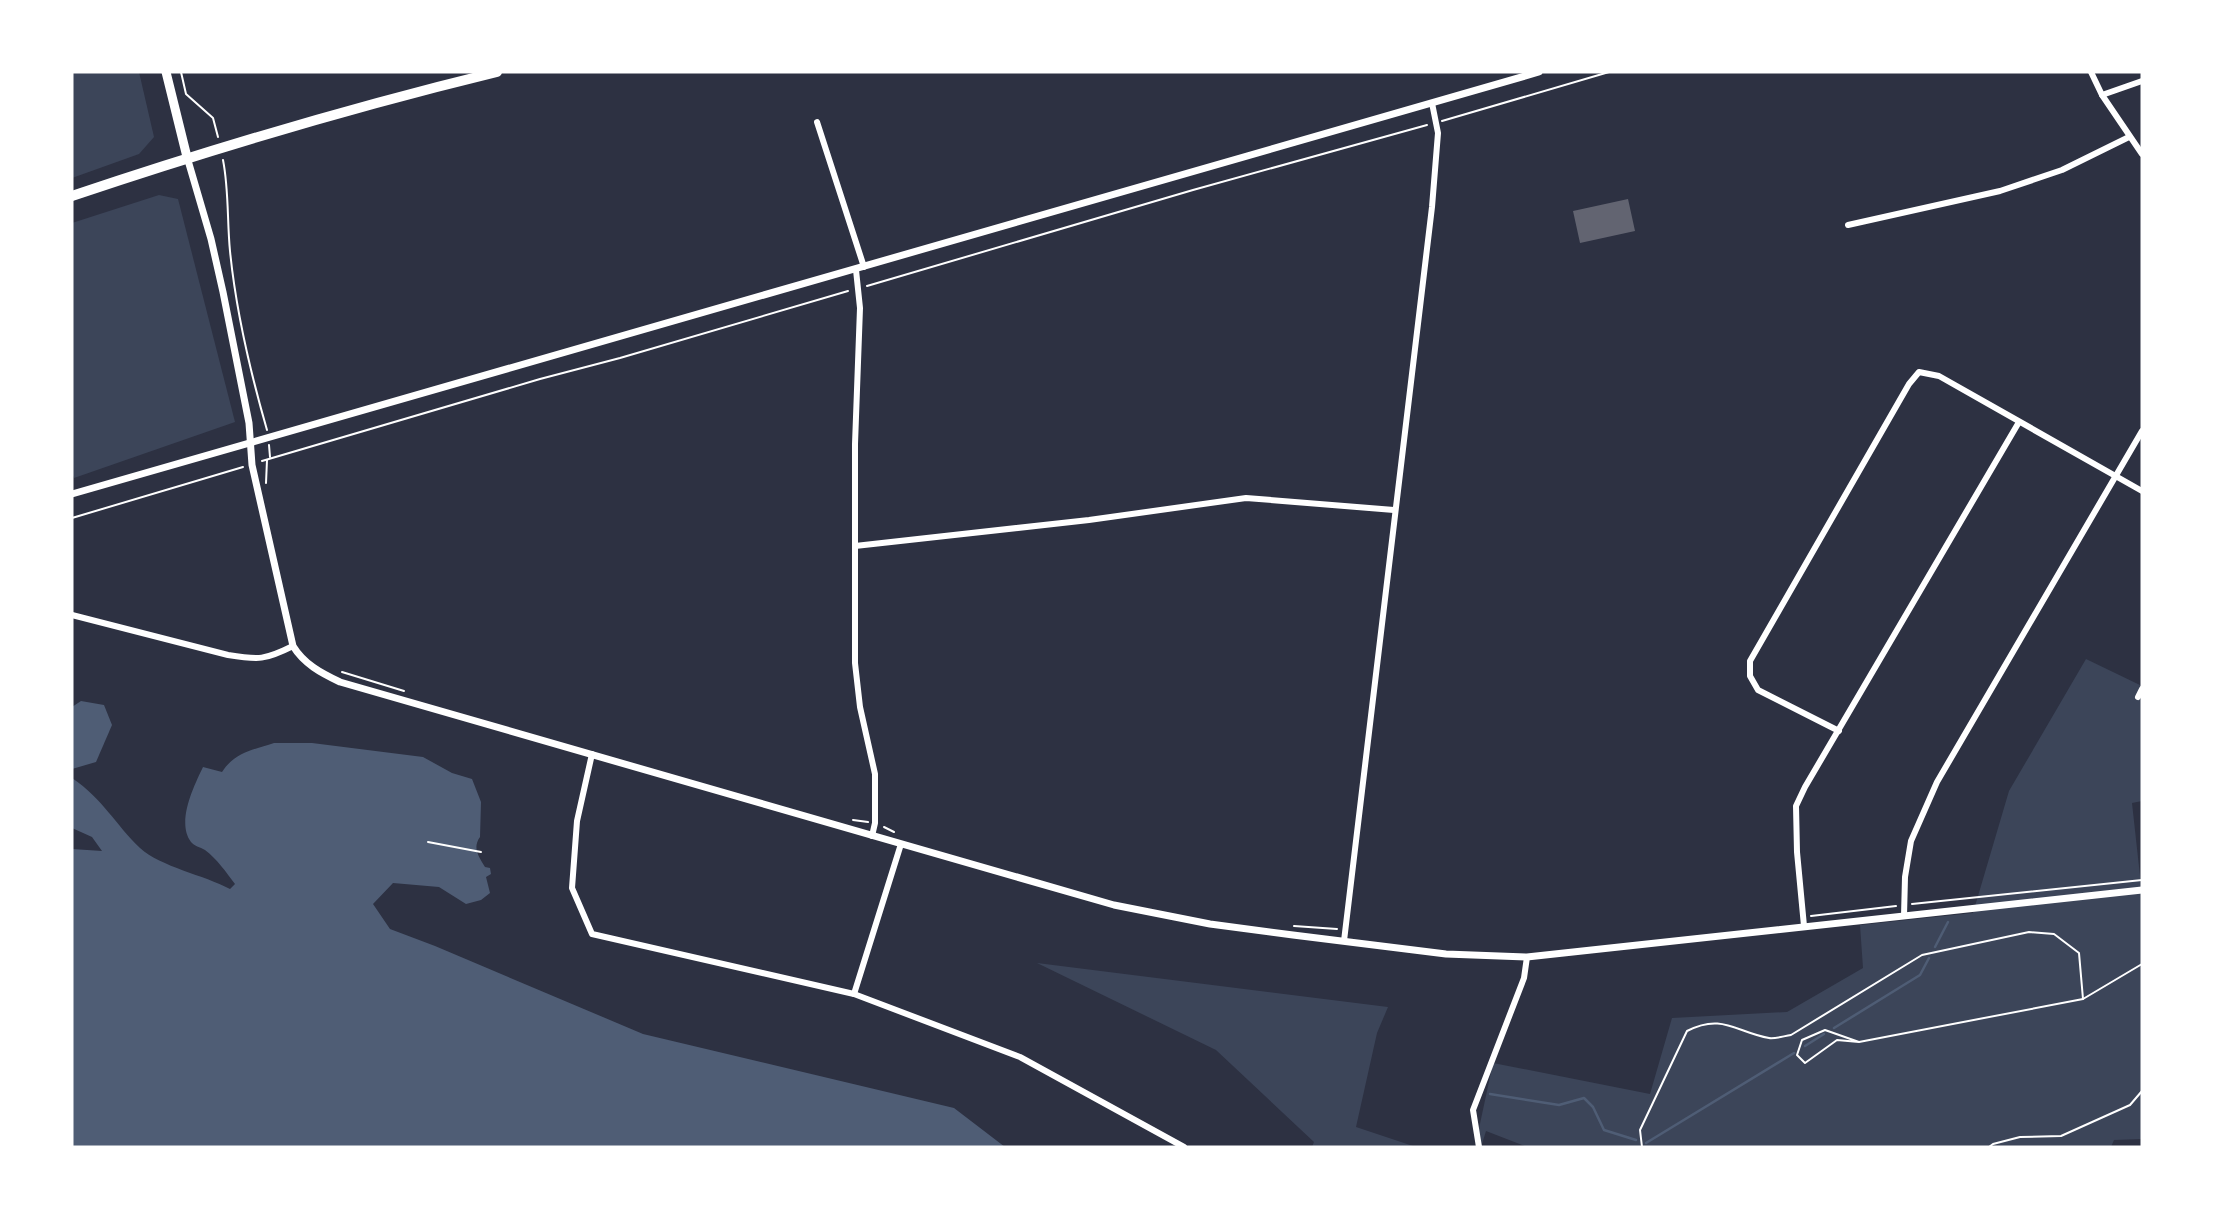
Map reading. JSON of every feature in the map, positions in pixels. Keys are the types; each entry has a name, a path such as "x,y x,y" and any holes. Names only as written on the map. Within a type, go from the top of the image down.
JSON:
{"highway":[{"path":"72,195 187,157 370,103 497,72"}],"main road":[{"path":"166,72 187,157"}],"street":[{"path":"72,494 1539,72"},
{"path":"2091,72 2102,95 2142,154"},
{"path":"2102,95 2142,81"},
{"path":"1344,941 1432,206 1438,133 1432,103"},
{"path":"817,122 860,268 855,663 860,707 875,774 875,823 872,836"},
{"path":"1848,225 2000,191 2062,170 2129,137"},
{"path":"187,157 211,239 252,442 252,465 293,646 300,657 317,671 340,682 1127,908 1210,924 1446,954 1527,957 1803,922 1904,916 2142,890"},
{"path":"1839,731 1758,690 1750,676 1750,661 1909,384 1919,372 1939,376 2142,491"},
{"path":"1803,922 1796,806 2019,422"},
{"path":"1904,916 1911,841 1937,782 2142,432"},
{"path":"855,546 1089,520 1246,498 1394,510"},
{"path":"72,615 251,659 270,658 293,646"},
{"path":"2138,697 2142,689"},
{"path":"592,754 578,821 572,888 592,934 854,994 1020,1057 1184,1147"},
{"path":"854,994 901,844"},
{"path":"1479,1147 1473,1110 1524,978 1527,957"}],"path":[{"path":"181,72 186,94 213,118 220,147 237,309 269,437 265,491"},
{"path":"72,518 1193,190 1609,72"},
{"path":"333,670 411,693"},
{"path":"852,820 875,823 895,833"},
{"path":"428,842 481,852"},
{"path":"1803,922 1904,904 2142,880"},
{"path":"1290,925 1344,929"},
{"path":"1642,1147 1640,1130 1687,1031 1702,1024 1727,1023 1771,1039 1791,1035 1922,955 2029,932 2054,934 2079,953 2084,999"},
{"path":"1859,1042 1825,1030 1802,1040 1797,1055 1805,1063 1837,1040 1859,1042 2084,999 2142,964"},
{"path":"1989,1147 2020,1137 2061,1136 2130,1105 2142,1091"}],"shaded area":[{"path":"72,72 139,72 154,137 139,154 72,178"},
{"path":"159,195 178,199 235,422 74,478 72,223"},
{"path":"2086,659 2142,686 2142,801 2132,803 2142,894 2142,1139 2114,1140 2111,1147 1527,1147 1486,1131 1481,1147 1475,1147 1493,1063 1650,1094 1672,1018 1787,1012 1863,968 1860,925 1973,913 2009,791"},
{"path":"81,701 104,705 112,725 96,762 72,769 72,707"},
{"path":"274,743 312,743 423,757 452,773 472,779 481,802 480,837 476,849 485,867 490,868 491,874 486,877 490,893 481,900 466,904 439,887 393,883 373,904 390,929 643,1034 954,1108 1005,1147 72,1147 72,849 102,851 92,837 72,828 72,778 101,803 131,839 149,855 230,889 235,884 225,870 205,850 192,843 187,834 185,825 188,804 203,767 222,772 238,756"},
{"path":"1037,963 1388,1007 1377,1033 1356,1127 1416,1147 1312,1147 1314,1142 1216,1050"}],"building":[{"path":"1628,199 1635,231 1580,243 1573,211"}],"waterway":[{"path":"1935,947 1948,922"},
{"path":"1834,1028 1920,975 1929,958"},
{"path":"1805,1046 1824,1034"},
{"path":"1646,1143 1794,1053"},
{"path":"1490,1094 1559,1105 1584,1098 1593,1107 1604,1130 1636,1140"}]}
